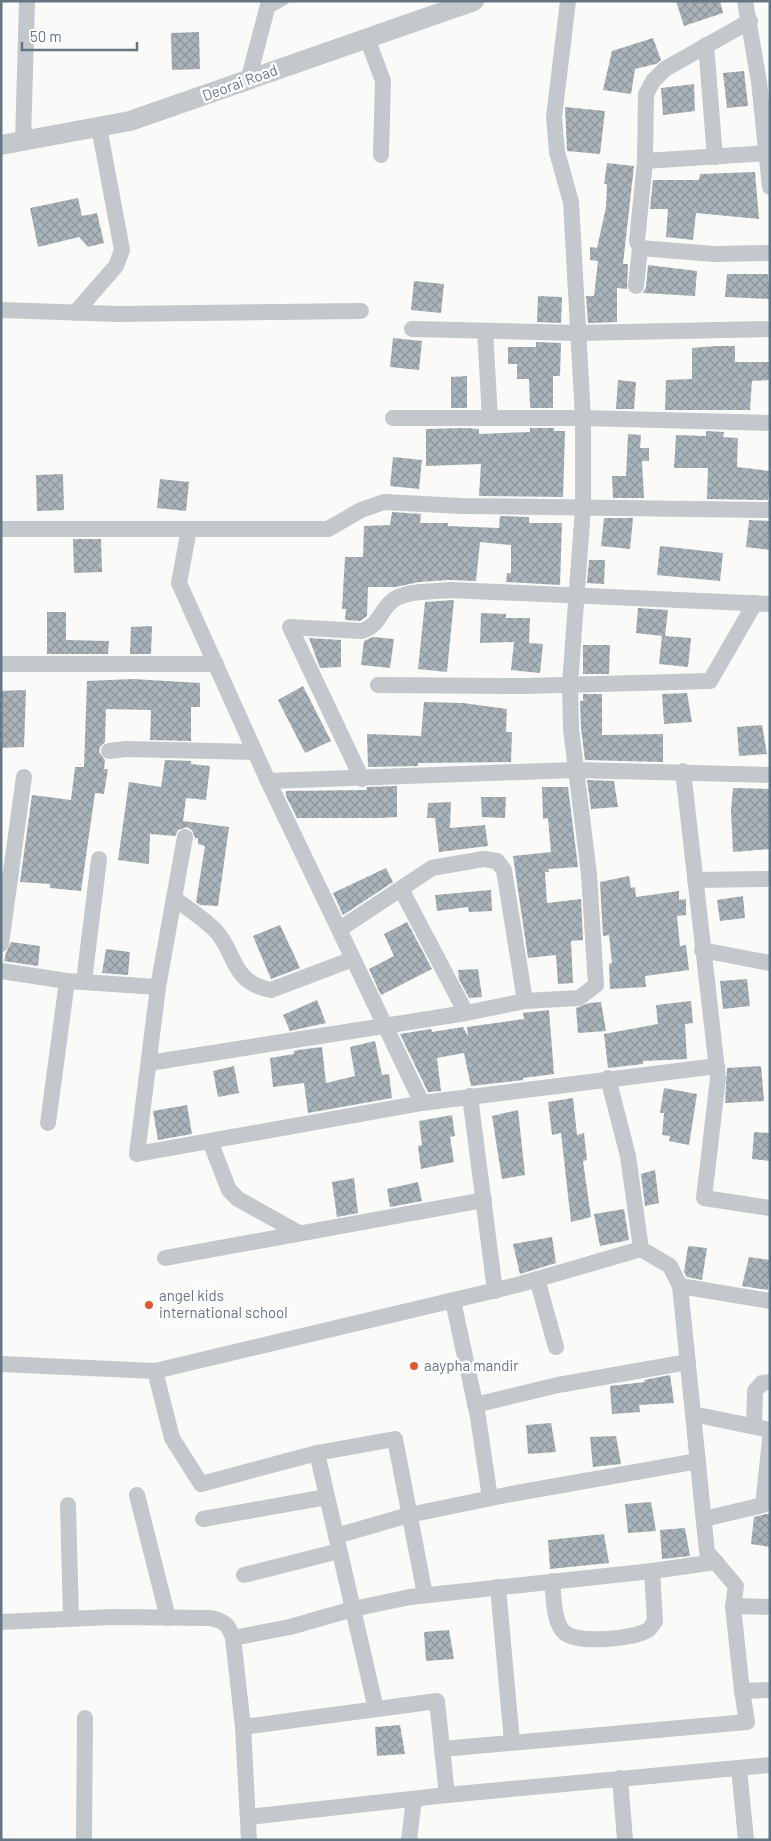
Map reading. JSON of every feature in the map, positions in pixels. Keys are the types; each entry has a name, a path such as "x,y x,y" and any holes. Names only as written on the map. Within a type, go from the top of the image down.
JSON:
{"street":[{"path":"23,141 27,1"},
{"name":"Deorai Road","path":"1,145 130,121 474,1"},
{"path":"149,1063 466,1013 525,1001 579,998 596,985 589,874 583,816 574,770 570,684 575,594 583,508 583,418 571,202 557,152 554,117 568,1"},
{"path":"745,1 750,20 770,187"},
{"path":"248,81 267,6"},
{"path":"636,286 640,248 637,241 644,161 646,94 653,81 665,69 750,20"},
{"path":"367,38 383,81 381,155"},
{"path":"706,45 715,157"},
{"path":"82,313 116,266 122,250 99,126"},
{"path":"644,161 767,153"},
{"path":"640,248 714,254 770,254"},
{"path":"1,310 118,314 361,311"},
{"path":"412,329 578,334 770,329"},
{"path":"484,331 490,418"},
{"path":"393,418 583,418 770,423"},
{"path":"1,529 328,529 361,510 384,502 583,508 770,510"},
{"path":"189,529 179,583 268,781 422,1103"},
{"path":"362,779 290,627 362,632 373,628 391,602 403,596 450,590 575,594 762,604"},
{"path":"378,685 525,686 710,681 762,604"},
{"path":"1,664 216,664"},
{"path":"110,751 126,749 255,752"},
{"path":"268,781 574,770 682,771 770,775"},
{"path":"682,771 718,1078 704,1198 770,1208"},
{"path":"1,944 24,777"},
{"path":"185,837 158,987 137,1154 422,1103 608,1078 717,1066"},
{"path":"84,981 99,859"},
{"path":"340,929 432,868 483,859 497,860 504,870 525,1001"},
{"path":"695,880 770,880"},
{"path":"401,889 466,1013"},
{"path":"174,898 216,930 240,974 260,988 271,990 353,960"},
{"path":"702,950 770,963"},
{"path":"1,971 67,981 158,987"},
{"path":"48,1123 67,981"},
{"path":"608,1078 628,1156 642,1249"},
{"path":"470,1096 495,1291"},
{"path":"210,1141 229,1190 238,1199 299,1233"},
{"path":"165,1258 484,1200"},
{"path":"1,1364 155,1371 495,1291 642,1249 670,1266 680,1286 707,1552 736,1586 733,1606 746,1722 442,1749"},
{"path":"537,1279 556,1347"},
{"path":"680,1286 770,1301"},
{"path":"453,1300 475,1405 490,1498"},
{"path":"475,1405 558,1385 688,1362"},
{"path":"155,1371 172,1438 201,1484 317,1453 395,1439 425,1595"},
{"path":"693,1414 762,1428 755,1391 762,1383 770,1382"},
{"path":"704,1519 766,1506 770,1440"},
{"path":"317,1453 376,1710"},
{"path":"244,1575 338,1544 409,1515 490,1498 698,1461"},
{"path":"137,1495 168,1618"},
{"path":"202,1519 327,1497"},
{"path":"68,1505 71,1619"},
{"path":"233,1638 290,1627 352,1609 425,1595 652,1571 716,1562"},
{"path":"552,1582 558,1621 564,1632 575,1638 589,1640 634,1635 649,1629 655,1621 652,1571"},
{"path":"498,1587 512,1742"},
{"path":"733,1606 770,1607"},
{"path":"1,1622 168,1618 211,1618 222,1620 230,1628 233,1638 243,1727 249,1840"},
{"path":"742,1691 770,1690"},
{"path":"243,1727 437,1701 447,1795"},
{"path":"84,1840 85,1718"},
{"path":"248,1818 447,1795 770,1765"},
{"path":"739,1768 746,1840"},
{"path":"620,1778 625,1840"},
{"path":"409,1840 414,1799"}],"lane":[{"path":"267,6 285,1"}],"building":[{"path":"676,1 720,1 723,13 684,26"},
{"path":"199,32 200,69 172,70 171,33"},
{"path":"653,38 661,60 656,64 635,69 631,94 603,90 612,51"},
{"path":"744,71 748,106 727,108 723,73"},
{"path":"694,84 695,111 663,115 661,88"},
{"path":"565,107 605,111 600,154 567,151"},
{"path":"607,163 634,166 623,264 628,264 627,289 617,288 617,322 588,323 586,296 594,296 598,261 590,260 590,247 597,248 606,207 607,184 604,184"},
{"path":"755,172 759,219 696,213 693,240 666,237 668,209 650,209 653,180 699,180 700,174"},
{"path":"78,198 82,216 97,213 104,243 88,247 79,237 38,247 30,208"},
{"path":"648,265 697,271 695,296 643,293 646,287"},
{"path":"727,274 768,274 770,299 725,297"},
{"path":"414,281 444,284 441,313 411,310"},
{"path":"538,296 562,297 561,323 537,322"},
{"path":"393,338 422,341 419,370 390,367"},
{"path":"536,342 561,343 560,376 553,376 553,408 530,408 529,379 517,379 517,364 508,364 508,347 536,347"},
{"path":"735,346 735,362 770,362 770,380 752,381 750,410 665,410 666,380 692,379 692,348"},
{"path":"467,376 467,408 451,408 451,377"},
{"path":"618,380 636,382 634,409 616,409"},
{"path":"530,428 554,428 554,431 565,431 563,497 479,496 481,464 426,466 426,429 479,429 479,434 530,432"},
{"path":"706,431 724,432 723,437 738,438 737,467 770,471 768,500 707,499 708,468 674,468 676,435 706,436"},
{"path":"628,434 641,435 640,448 649,448 649,461 642,461 644,498 613,498 612,476 626,476"},
{"path":"393,457 422,460 419,489 390,486"},
{"path":"63,474 64,510 37,511 36,475"},
{"path":"160,479 189,482 186,511 157,508"},
{"path":"392,512 421,514 420,523 448,523 448,526 499,528 500,516 529,517 529,523 562,523 560,585 506,582 507,573 511,573 511,545 480,542 476,581 449,580 419,582 396,587 368,587 367,616 360,621 345,620 346,609 342,609 345,557 363,557 364,526 390,525"},
{"path":"604,518 633,518 630,549 601,546"},
{"path":"749,520 770,521 770,550 746,547"},
{"path":"73,539 101,539 102,572 74,573"},
{"path":"660,546 723,553 720,581 657,575"},
{"path":"589,560 605,560 604,584 587,583"},
{"path":"454,600 447,672 418,669 425,602"},
{"path":"638,608 668,610 665,636 691,638 688,667 659,664 662,636 636,633"},
{"path":"47,612 66,612 66,640 109,641 108,654 47,654"},
{"path":"481,613 506,614 506,618 530,618 529,643 543,644 540,673 511,670 514,642 480,643"},
{"path":"152,626 151,654 130,654 131,627"},
{"path":"373,637 394,639 390,668 361,665 364,641"},
{"path":"309,638 341,640 341,667 320,668"},
{"path":"583,645 610,645 609,674 583,674"},
{"path":"133,679 200,683 200,707 191,707 191,741 150,740 151,710 106,709 105,742 100,747 99,752 105,760 104,769 108,769 104,794 95,793 81,891 50,888 50,884 20,882 32,795 71,800 75,767 84,767 87,681"},
{"path":"303,686 331,741 305,753 278,700"},
{"path":"26,690 24,747 1,748 1,691"},
{"path":"687,693 692,722 664,724 662,694"},
{"path":"583,694 602,694 602,735 663,734 663,762 585,760 580,701 583,701"},
{"path":"424,702 463,703 507,709 506,732 512,732 511,762 418,763 418,766 368,767 367,734 421,736"},
{"path":"762,725 767,754 739,756 737,727"},
{"path":"165,760 191,761 191,764 210,766 206,800 186,798 183,821 229,827 218,906 200,905 196,902 205,846 198,844 198,838 195,838 192,830 187,827 178,830 175,836 150,834 149,864 118,860 129,782 161,787"},
{"path":"587,780 614,781 618,807 591,809"},
{"path":"397,786 397,817 297,818 286,796 286,791 366,790 367,787"},
{"path":"542,787 568,787 578,867 548,869 549,872 545,872 547,903 581,899 583,940 571,941 573,983 558,984 556,955 528,958 513,856 551,852 548,818 543,819"},
{"path":"733,788 770,789 770,849 733,852 731,810"},
{"path":"481,797 506,797 505,818 482,817"},
{"path":"451,802 450,828 485,825 488,846 439,852 435,818 427,818 428,803"},
{"path":"386,868 393,882 343,915 333,893"},
{"path":"629,876 631,888 635,887 636,897 679,891 679,900 686,899 686,915 677,916 680,946 686,945 689,970 645,976 646,987 610,989 609,964 612,963 609,935 603,936 600,882"},
{"path":"491,890 492,911 469,912 468,907 437,911 435,895"},
{"path":"743,896 745,918 720,921 717,900"},
{"path":"407,922 432,969 381,995 369,969 394,956 384,934"},
{"path":"280,925 300,968 271,979 253,936"},
{"path":"11,942 40,946 38,966 4,961"},
{"path":"106,949 130,952 128,975 102,973"},
{"path":"478,969 482,997 469,998 459,979 458,970"},
{"path":"747,979 750,1006 723,1009 720,981"},
{"path":"317,1000 326,1023 290,1031 283,1015"},
{"path":"691,1001 693,1023 685,1024 687,1059 643,1061 643,1064 608,1068 604,1034 658,1024 656,1005"},
{"path":"601,1002 606,1031 578,1033 576,1008 589,1003"},
{"path":"549,1010 554,1074 523,1078 523,1080 471,1086 464,1053 437,1058 441,1091 428,1092 400,1034 431,1029 432,1032 463,1027 468,1036 467,1027 524,1019 523,1013"},
{"path":"375,1041 382,1075 389,1074 392,1098 308,1113 304,1083 273,1087 270,1058 294,1054 294,1051 298,1050 322,1047 326,1083 355,1076 350,1047"},
{"path":"234,1066 239,1093 218,1097 213,1071"},
{"path":"761,1066 764,1101 725,1103 727,1068"},
{"path":"664,1088 697,1094 689,1145 669,1141 670,1136 662,1135 664,1113 660,1113"},
{"path":"573,1098 577,1135 584,1133 587,1160 583,1161 591,1217 571,1222 561,1133 552,1135 548,1102"},
{"path":"187,1105 192,1134 158,1140 153,1111"},
{"path":"518,1110 525,1175 502,1179 492,1116"},
{"path":"452,1115 455,1136 450,1137 454,1162 421,1169 418,1146 422,1145 419,1121"},
{"path":"754,1132 770,1133 770,1161 752,1159"},
{"path":"655,1170 659,1203 645,1206 641,1174"},
{"path":"354,1178 358,1213 337,1217 332,1182"},
{"path":"418,1182 422,1201 390,1207 387,1189"},
{"path":"624,1209 629,1240 600,1246 594,1214"},
{"path":"552,1237 556,1263 520,1274 513,1244"},
{"path":"688,1246 707,1248 702,1280 687,1277 684,1272"},
{"path":"749,1257 770,1260 768,1290 742,1286"},
{"path":"670,1375 674,1403 639,1405 640,1412 612,1414 610,1386 645,1382 644,1380"},
{"path":"551,1423 556,1452 528,1454 526,1425"},
{"path":"616,1436 621,1464 593,1467 590,1437"},
{"path":"651,1502 656,1531 628,1533 625,1504"},
{"path":"770,1514 770,1547 751,1544 754,1517"},
{"path":"685,1528 690,1556 662,1559 660,1530"},
{"path":"604,1534 609,1563 550,1569 548,1540"},
{"path":"449,1630 454,1659 426,1661 424,1632"},
{"path":"400,1725 405,1754 377,1756 375,1727"}],"place":[{"name":"angel kids international school","path":"149,1305"},
{"name":"aaypha mandir","path":"414,1366"}]}
